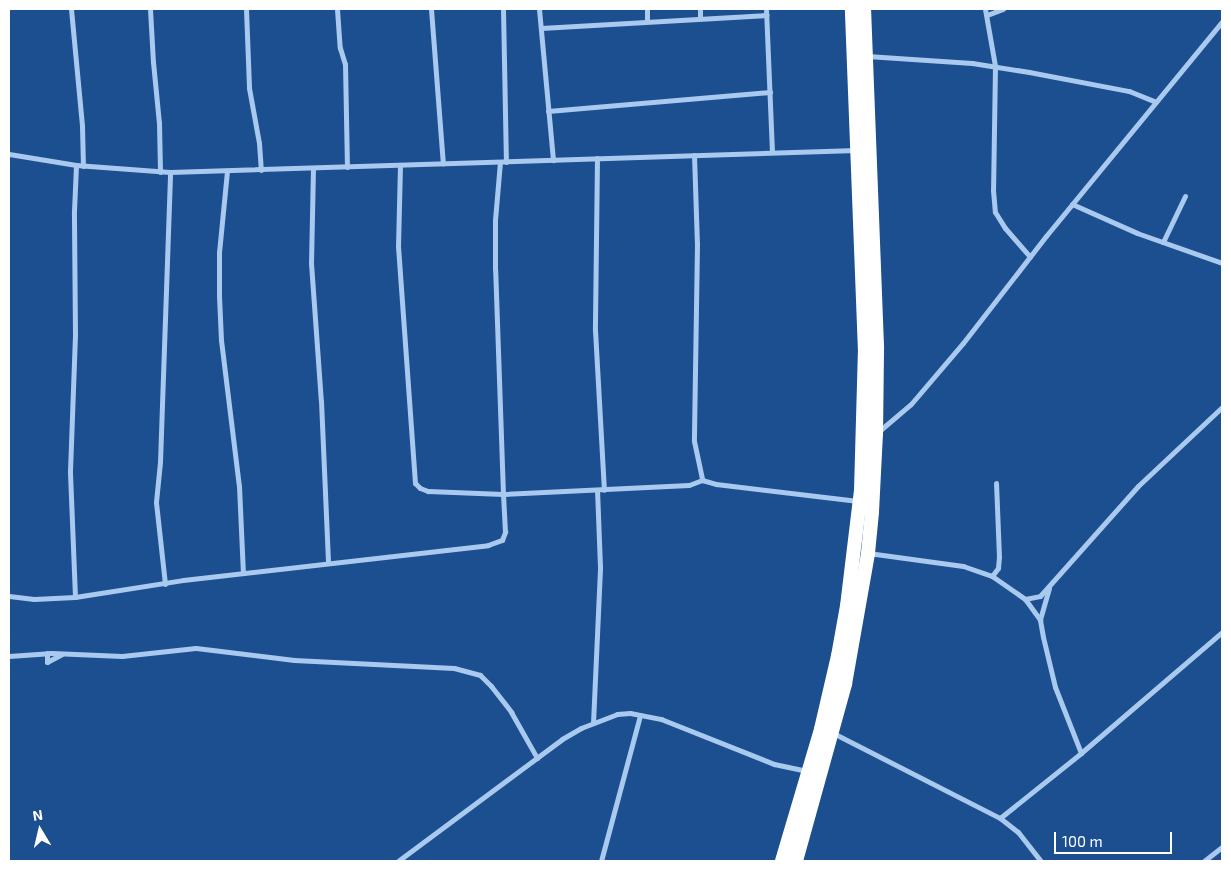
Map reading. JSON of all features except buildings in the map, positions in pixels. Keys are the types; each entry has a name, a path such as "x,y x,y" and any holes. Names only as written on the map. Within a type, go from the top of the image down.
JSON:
{"highway":[{"path":"796,861 827,731 847,606 860,501 865,392 852,9"},
{"path":"782,861 809,772 845,684 868,553 876,434 877,346 864,9"}],"street":[{"path":"71,9 82,126 83,166"},
{"path":"150,9 159,123 160,172"},
{"path":"246,9 249,88 260,143 261,170"},
{"path":"336,9 340,48 345,64 347,167"},
{"path":"431,9 443,164"},
{"path":"9,596 34,598 75,597 328,562 498,543 502,540 506,532 503,494 495,220 503,162 503,9"},
{"path":"539,9 553,160"},
{"path":"647,9 647,21"},
{"path":"700,9 700,18"},
{"path":"985,9 995,66 993,190 995,212 1004,228 1030,257"},
{"path":"987,15 1004,9"},
{"path":"541,28 767,12 772,152"},
{"path":"876,434 911,404 963,343 1072,204 1222,22"},
{"path":"866,56 995,66 1129,91 1156,102"},
{"path":"548,111 770,92"},
{"path":"9,154 83,166 170,172 858,150"},
{"path":"694,155 697,244 694,440 702,480"},
{"path":"597,158 596,330 604,490"},
{"path":"75,597 70,472 75,335 74,211 76,165"},
{"path":"400,165 398,246 415,483 420,488 428,491 503,494 689,485 702,480 716,484 860,501"},
{"path":"313,168 311,263 321,401 328,562"},
{"path":"227,171 220,252 219,296 221,340 239,486 243,573"},
{"path":"165,584 156,502 160,462 170,172"},
{"path":"1163,242 1186,196"},
{"path":"1072,204 1137,233 1222,263"},
{"path":"1025,599 1040,596 1068,562 1138,486 1222,407"},
{"path":"992,576 998,568 999,558 996,484"},
{"path":"593,723 600,567 597,490"},
{"path":"868,553 963,566 992,576 1025,599 1040,620 1050,672 1081,753"},
{"path":"1040,620 1049,587"},
{"path":"1000,818 1081,753 1222,632"},
{"path":"9,656 63,653 122,656 196,648 294,660 454,668 480,675 491,686 511,712 537,758"},
{"path":"47,654 47,662 63,653"},
{"path":"398,861 562,739 616,714 640,715 661,719 774,764 809,772"},
{"path":"601,861 640,715"},
{"path":"827,731 1000,818 1018,832 1041,861"},
{"path":"1204,861 1222,848"}]}
